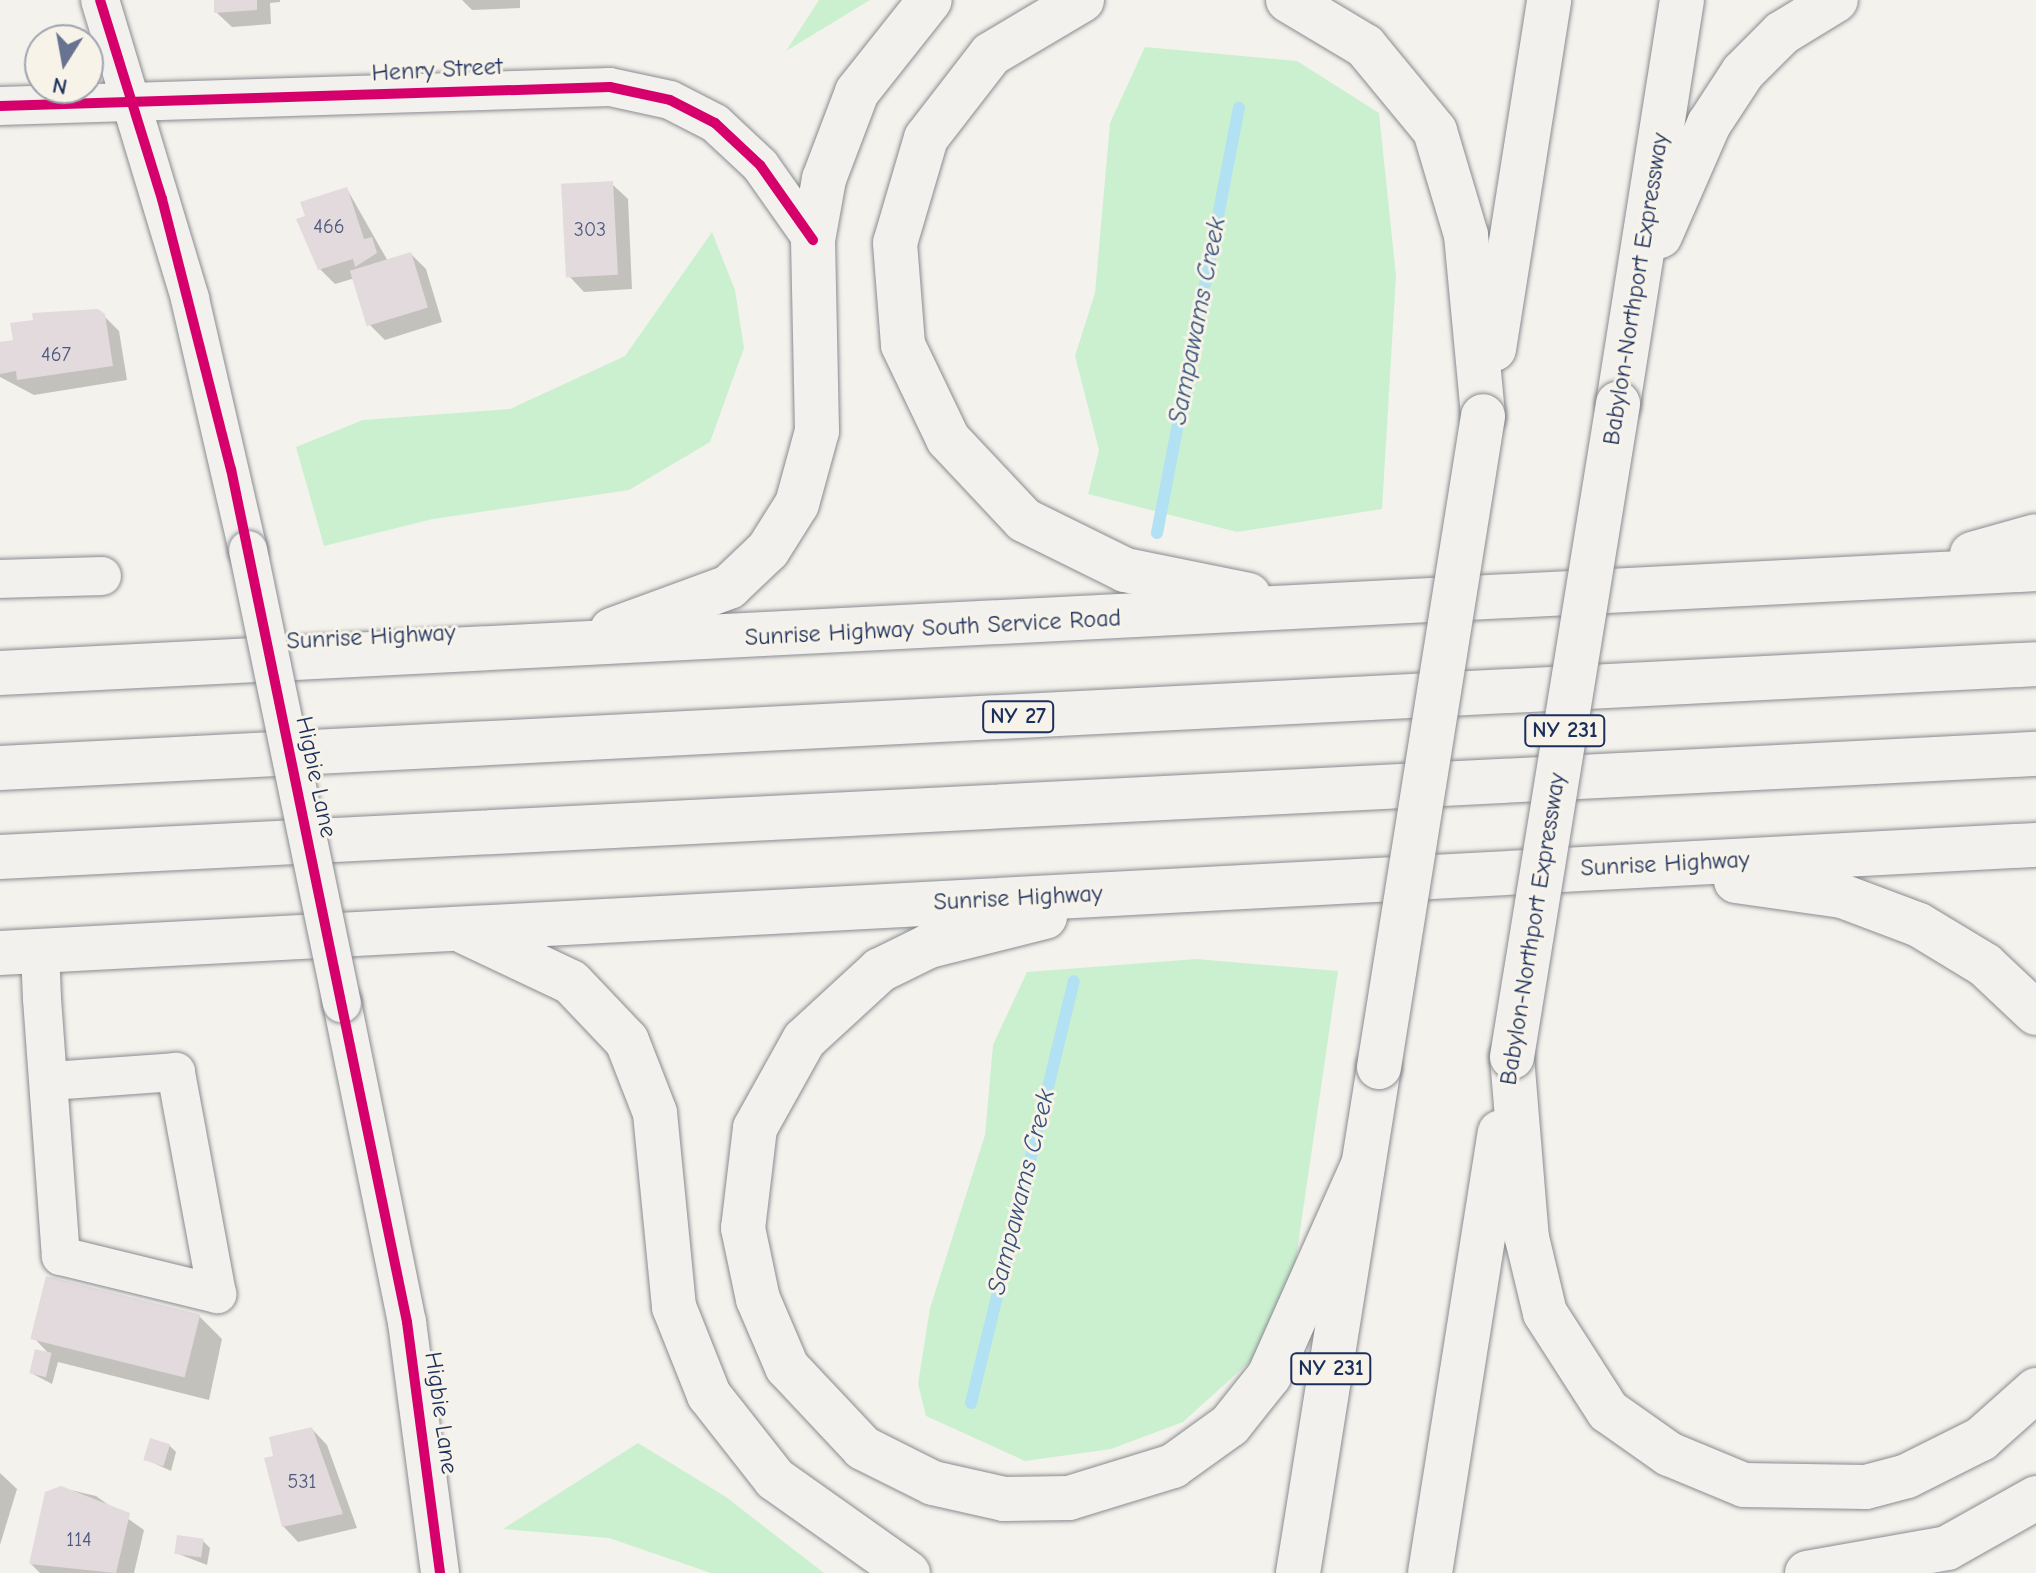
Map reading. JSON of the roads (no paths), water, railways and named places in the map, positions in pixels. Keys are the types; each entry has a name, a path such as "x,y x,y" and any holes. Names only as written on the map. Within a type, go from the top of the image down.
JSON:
{"main road":[{"path":"552,649 708,598 743,575 784,527 807,481 817,431 813,240 843,121 875,64 930,0"},
{"path":"1082,0 1018,32 966,78 911,170 894,278 912,373 970,469 1049,536 1125,570 1313,608 2036,569"},
{"path":"1288,0 1365,46 1435,131 1466,235 1483,416"},
{"name":"NY 231","path":"1298,1573 1549,0"},
{"name":"Babylon-Northport Expressway","path":"1430,1573 1682,0"},
{"path":"1636,294 1724,97 1762,50 1836,0"},
{"path":"1884,577 2036,536"},
{"name":"Sunrise Highway South Service Road","path":"552,649 1313,608"},
{"name":"Sunrise Highway","path":"0,673 552,649"},
{"name":"NY 27","path":"0,768 2036,664"},
{"path":"0,857 2036,754"},
{"name":"Sunrise Highway","path":"20,952 448,926 2036,845"},
{"path":"1615,866 1874,905 1954,944 2036,1013"},
{"path":"1161,891 900,957 804,1040 768,1096 743,1192 748,1263 787,1367 863,1448 933,1483 1039,1501 1137,1481 1202,1449 1251,1402 1286,1346 1363,1165"},
{"path":"448,926 571,982 627,1041 655,1113 674,1307 709,1395 775,1479 908,1573"},
{"path":"1512,1057 1527,1238 1545,1313 1608,1411 1669,1454 1744,1485 1866,1487 1907,1476 1981,1439 2036,1390"},
{"path":"1807,1573 1947,1548 2036,1498"}],"street":[{"name":"Higbie Lane","path":"100,0 190,299 248,550 407,1322 440,1573"},
{"name":"Henry Street","path":"0,106 557,84 670,100 742,145 813,240"},
{"path":"0,579 102,576"},
{"path":"20,952 49,1081 61,1256 217,1294 176,1072 49,1081"}],"waterway":[{"name":"Sampawams Creek","path":"1157,533 1239,108"},
{"name":"Sampawams Creek","path":"971,1403 1074,981"}]}
